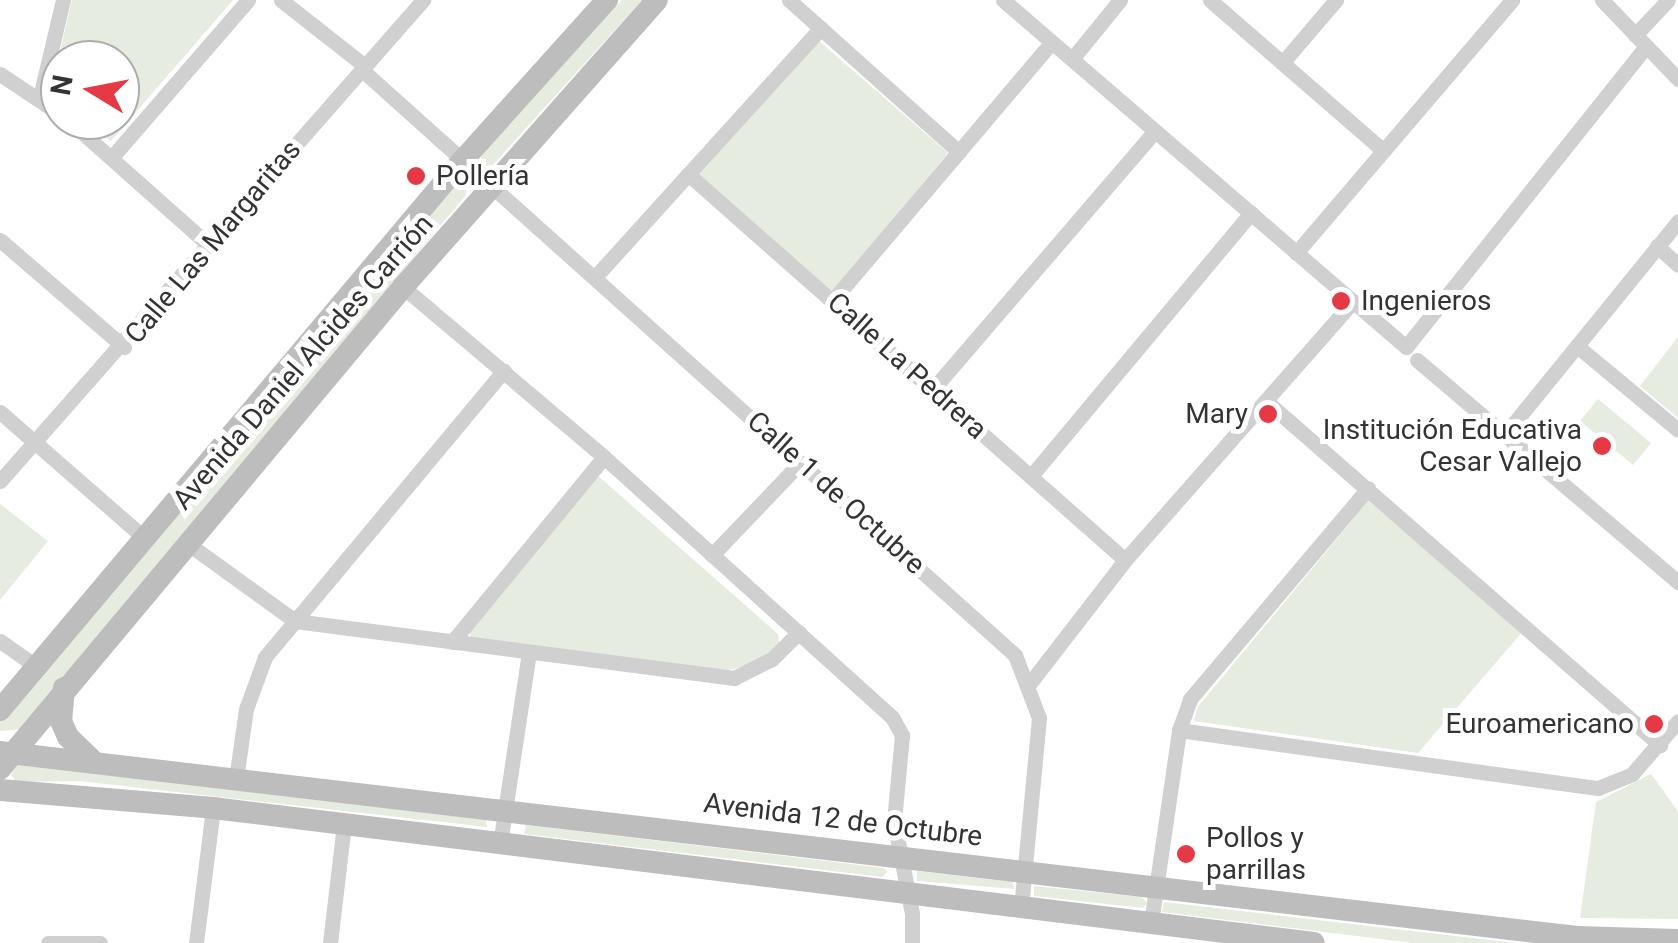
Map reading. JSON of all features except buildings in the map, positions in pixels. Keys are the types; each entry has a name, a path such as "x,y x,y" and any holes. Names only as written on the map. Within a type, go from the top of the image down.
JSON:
{"main road":[{"name":"Avenida Daniel Alcides Carrión","path":"0,710 142,536 462,161 606,0"},
{"name":"Avenida Daniel Alcides Carrión","path":"4,758 403,288 496,188 657,0"},
{"path":"65,686 60,703 68,737 94,762"},
{"name":"Avenida 12 de Octubre","path":"4,758 94,762 1577,937 1678,940"},
{"path":"0,790 213,808 1304,942"}],"street":[{"path":"54,40 64,0"},
{"path":"112,157 248,0"},
{"name":"Calle 1 de Octubre","path":"281,0 363,68 462,161 994,633 1030,683 1039,718 1021,907"},
{"name":"Calle Las Margaritas","path":"0,482 124,347 423,0"},
{"path":"790,0 958,152"},
{"path":"1003,0 1678,582"},
{"path":"1072,59 1120,0"},
{"path":"1210,0 1384,151"},
{"path":"1282,62 1336,0"},
{"path":"1296,252 1512,0"},
{"path":"1602,0 1678,78"},
{"path":"1411,354 1668,0"},
{"path":"595,277 821,28"},
{"path":"833,300 1052,42"},
{"path":"0,74 40,97"},
{"path":"933,389 1154,131"},
{"path":"92,140 208,245"},
{"name":"Calle La Pedrera","path":"688,174 1125,560"},
{"path":"1030,476 1251,214"},
{"path":"1506,433 1678,221"},
{"path":"0,240 124,347"},
{"path":"1657,246 1678,264"},
{"path":"403,288 604,457 892,717 902,735 894,821 912,943"},
{"path":"1030,683 1125,560 1353,301"},
{"path":"1577,346 1678,430"},
{"path":"236,779 254,682 265,657 504,370"},
{"path":"1267,402 1660,745"},
{"path":"0,412 40,442 142,536"},
{"path":"452,642 604,457"},
{"path":"712,555 800,462"},
{"path":"1150,923 1179,730 1205,677 1368,488"},
{"path":"187,543 295,621 734,678 772,660 799,632"},
{"path":"0,641 36,666"},
{"path":"500,844 529,654"},
{"path":"1179,730 1598,788 1632,774 1678,721"},
{"path":"196,943 213,808"},
{"path":"330,943 344,824"},
{"path":"48,943 100,943"}],"shaded area":[{"path":"72,0 233,0 140,107 140,40 63,40"},
{"path":"622,0 642,0 490,168 482,166 481,155"},
{"path":"819,41 948,153 831,294 698,176"},
{"path":"458,182 467,182 466,195 20,729 0,731 0,720"},
{"path":"1678,337 1678,418 1640,386"},
{"path":"1598,399 1651,443 1633,465 1580,421"},
{"path":"596,474 778,634 779,643 760,662 725,671 471,641 469,627"},
{"path":"1368,501 1524,630 1418,753 1194,721 1197,708"},
{"path":"0,504 48,541 0,600"},
{"path":"18,764 486,820 487,827 79,781 16,782 11,775"},
{"path":"1651,774 1678,811 1678,919 1580,918 1596,802"},
{"path":"526,825 884,868 887,872 882,877 524,834"},
{"path":"917,871 1012,882 1015,889 917,881"},
{"path":"1034,886 1142,897 1147,903 1143,908 1034,896"},
{"path":"1164,902 1515,943 1413,943 1162,912"}],"place":[{"name":"Pollería","path":"416,176"},
{"name":"Ingenieros","path":"1341,301"},
{"name":"Mary","path":"1268,414"},
{"name":"Institución Educativa Cesar Vallejo","path":"1602,446"},
{"name":"Euroamericano","path":"1654,724"},
{"name":"Pollos y parrillas","path":"1186,854"}]}
